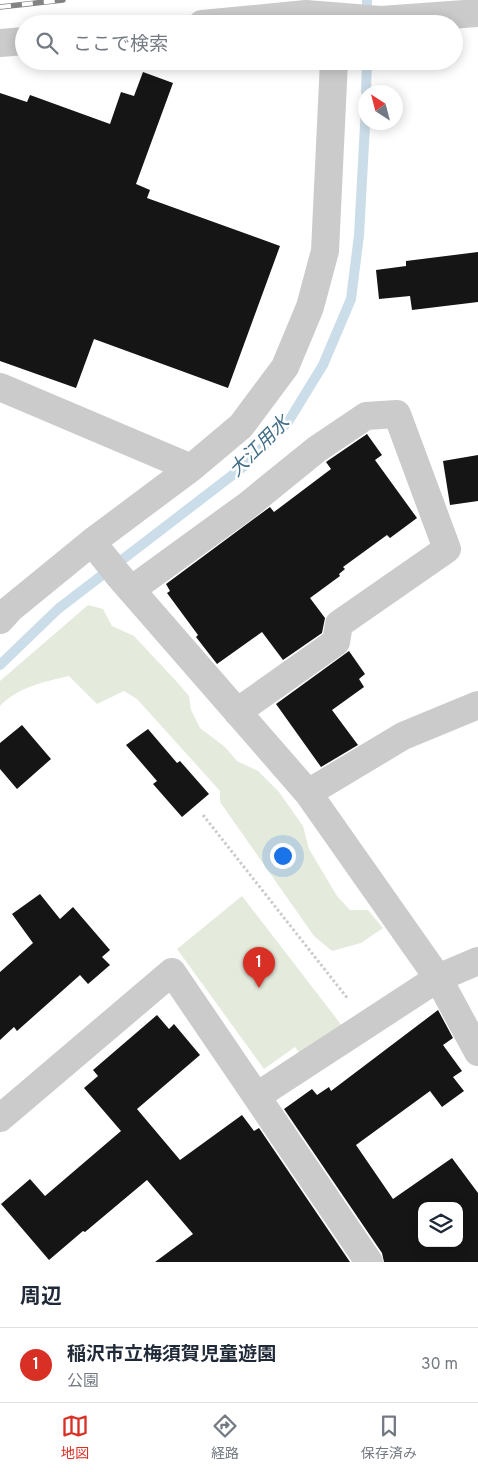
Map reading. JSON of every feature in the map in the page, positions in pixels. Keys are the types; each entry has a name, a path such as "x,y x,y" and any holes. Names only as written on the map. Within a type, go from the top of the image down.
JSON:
{"street":[{"path":"450,15 478,13"},
{"path":"296,15 339,14"},
{"path":"0,43 15,42"},
{"path":"0,620 10,609 96,546 241,426 285,367 310,307 325,251 334,70"},
{"path":"0,387 191,468"},
{"path":"125,583 248,505 317,448 366,416 397,414 447,549 339,624 336,642 237,712"},
{"path":"96,546 125,583 308,793 438,978 478,1052"},
{"path":"308,793 403,736 478,705"},
{"path":"257,1096 438,978 478,961"},
{"path":"0,1118 172,972 369,1262"}],"path":[{"path":"203,814 367,1024"}],"shaded area":[{"path":"88,605 103,609 112,626 134,636 189,696 191,710 200,728 225,747 237,761 258,771 279,792 303,826 309,849 337,896 350,910 368,910 383,928 361,943 332,951 314,936 220,802 220,791 137,699 124,691 97,704 69,676 23,690 0,706 0,681"},
{"path":"242,896 343,1027 301,1055 295,1047 264,1069 177,949"}],"building":[{"path":"143,72 173,83 136,184 150,190 147,198 280,246 228,388 94,339 76,388 0,361 0,93 27,102 30,95 110,124 121,92 134,96"},
{"path":"478,252 478,302 412,310 410,296 379,299 376,270 406,266 406,261"},
{"path":"367,434 382,455 375,460 417,518 390,538 387,535 343,567 345,569 339,574 340,576 310,598 325,618 322,633 283,660 262,632 217,664 196,637 198,635 167,593 170,591 166,584 270,507 274,512 331,469 326,462"},
{"path":"478,455 478,501 450,505 443,461"},
{"path":"349,651 365,674 359,679 364,687 332,710 358,745 321,767 276,704"},
{"path":"22,725 51,759 17,789 0,769 0,743"},
{"path":"148,729 177,763 180,761 209,794 182,817 153,784 157,781 126,745"},
{"path":"40,894 60,919 73,907 110,950 102,957 110,965 88,984 80,975 17,1031 14,1027 0,1040 0,972 33,943 12,914"},
{"path":"438,1010 453,1038 443,1045 462,1071 453,1077 464,1091 442,1107 430,1091 356,1145 393,1199 452,1158 478,1193 478,1262 384,1262 382,1253 284,1109 312,1089 317,1095 329,1087 331,1091"},
{"path":"157,1015 169,1029 174,1024 200,1055 137,1109 180,1160 242,1115 254,1131 259,1128 350,1262 155,1262 193,1234 147,1180 49,1260 1,1204 30,1179 45,1196 121,1131 84,1088 98,1076 93,1070"}],"waterway":[{"name":"大江用水","path":"367,0 367,15"},
{"name":"大江用水","path":"366,85 367,70"},
{"name":"大江用水","path":"0,665 58,609 243,467 288,422 323,365 351,299 359,235 365,130"}],"railway":[{"path":"0,7 63,0"}],"place":[{"name":"稲沢市立梅須賀児童遊園","path":"259,988"}]}
